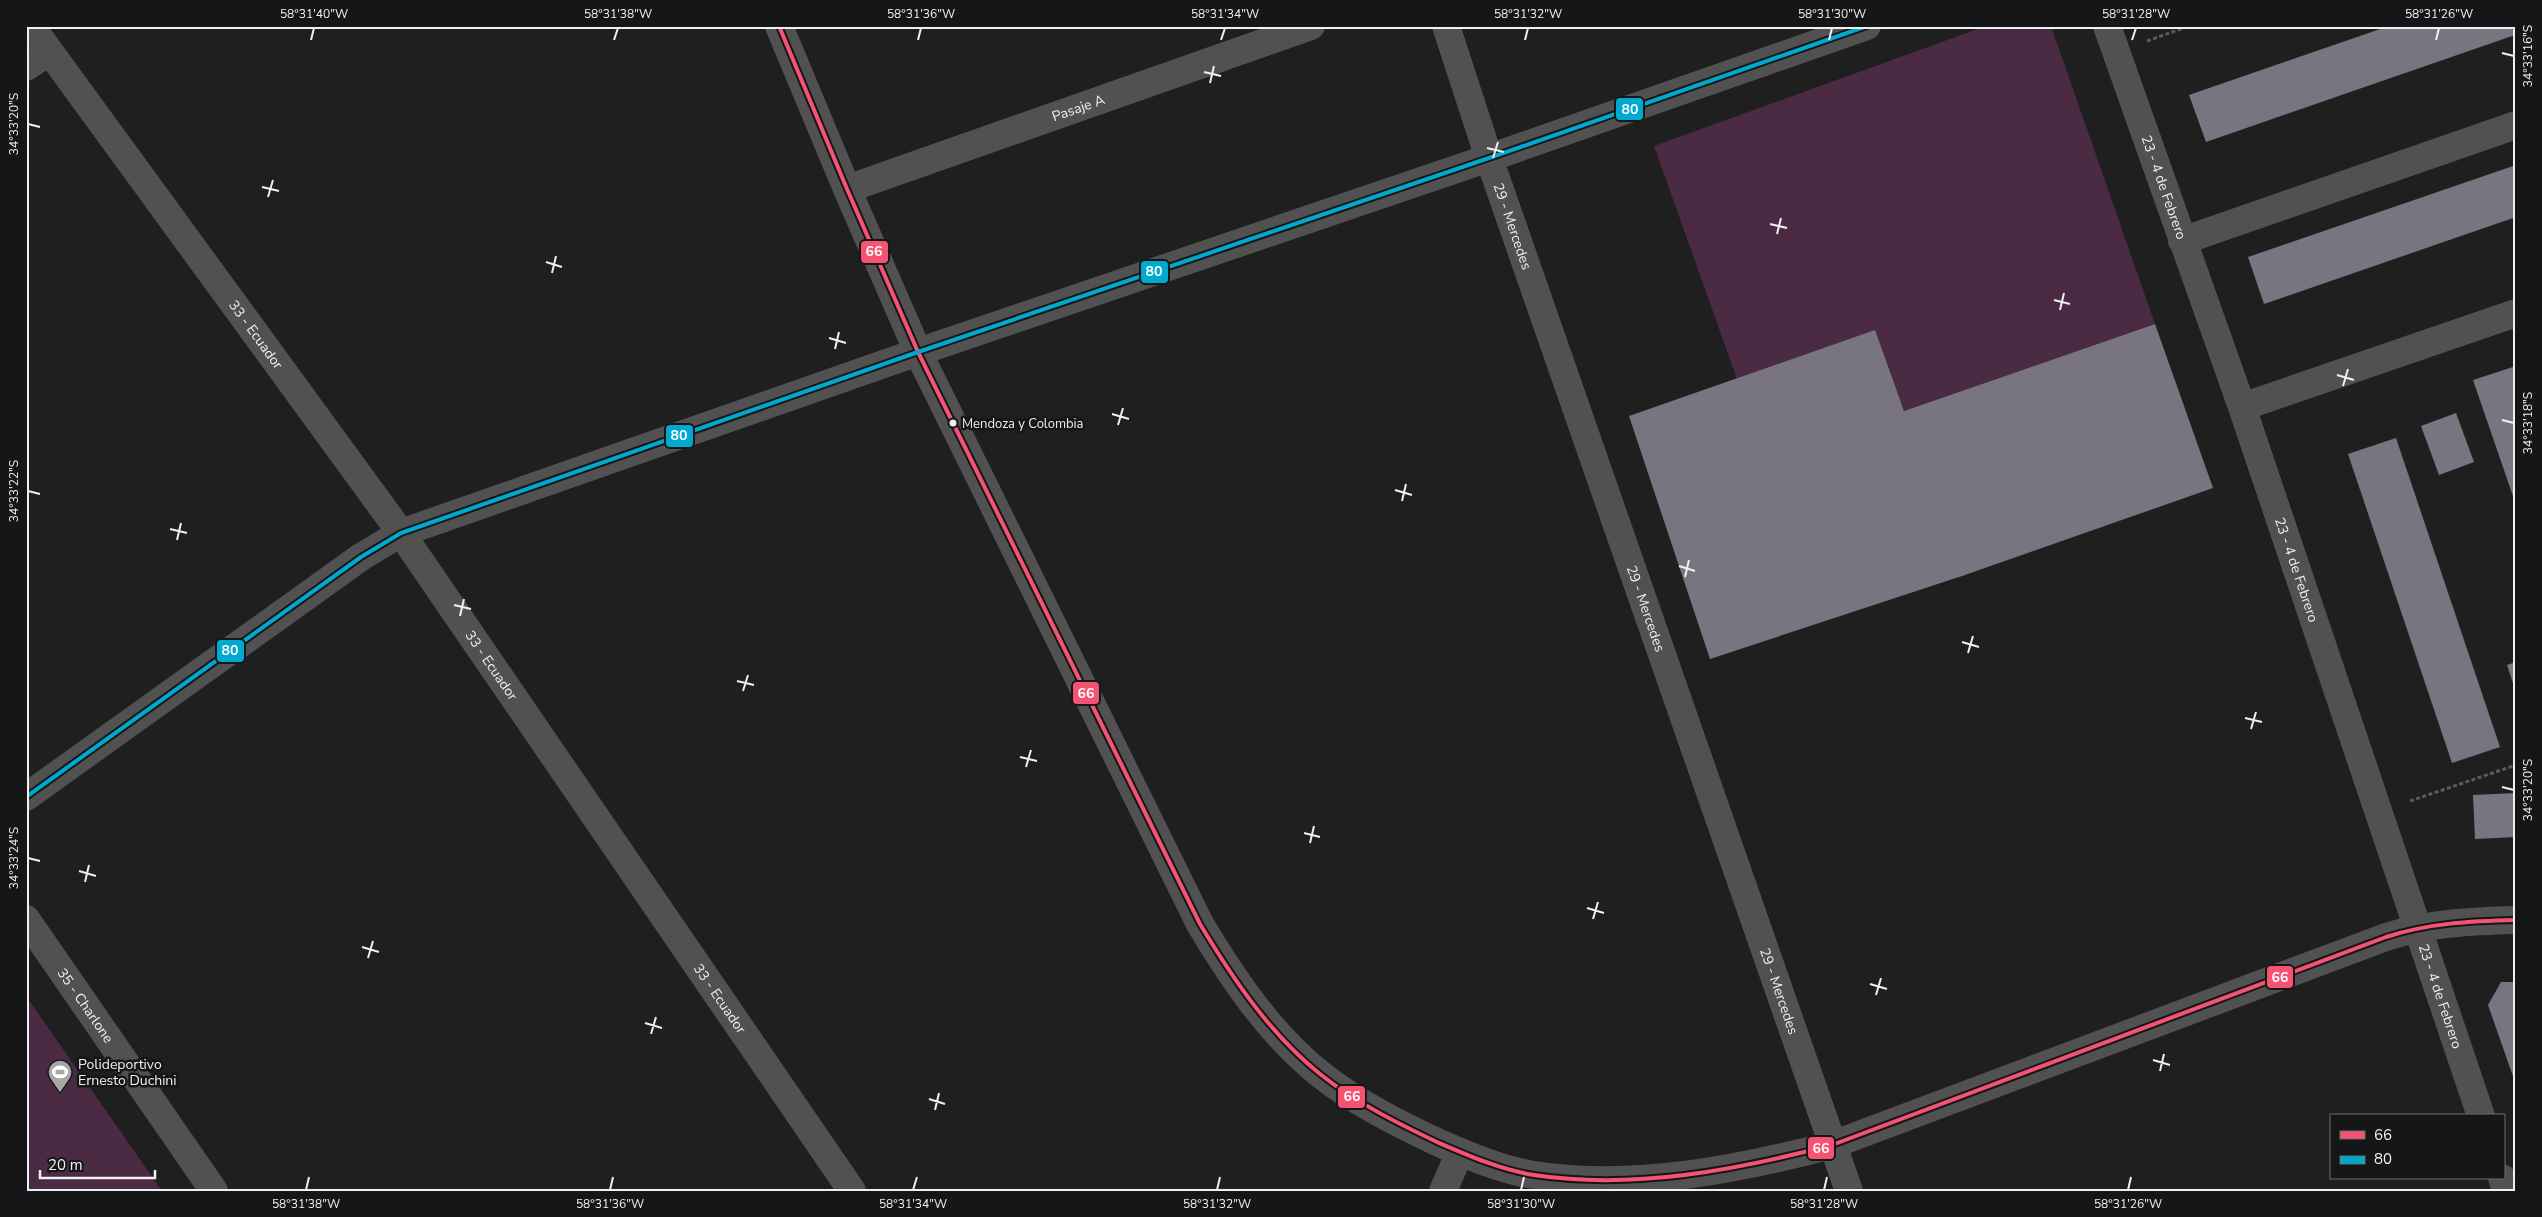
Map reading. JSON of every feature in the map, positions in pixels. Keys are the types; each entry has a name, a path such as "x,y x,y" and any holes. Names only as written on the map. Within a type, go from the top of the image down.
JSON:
{"street":[{"name":"33 - Ecuador","path":"31,26 401,533 852,1191"},
{"path":"779,26 846,189 918,352 1178,880 1226,968 1268,1024 1320,1074 1394,1122 1460,1152 1532,1174 1580,1179 1631,1179 1686,1175 1766,1162 1832,1144 2416,927 2456,922 2516,920"},
{"name":"Pasaje A","path":"846,189 1311,26"},
{"name":"29 - Mercedes","path":"1446,26 1489,158 1849,1191"},
{"path":"26,797 361,557 401,533 918,352 1489,158 1868,26"},
{"name":"23 - 4 de Febrero","path":"2107,26 2242,407 2479,1114"},
{"path":"26,67 49,52"},
{"path":"2182,241 2516,125"},
{"path":"2242,407 2516,313"},
{"name":"35 - Charlone","path":"26,919 214,1191"},
{"path":"1444,1191 1460,1152"}],"path":[{"path":"2116,52 2189,26"},
{"path":"2379,811 2516,765"}],"shaded area":[{"path":"1986,26 2051,26 2155,324 1904,411 1875,331 1737,379 1654,146"},
{"name":"Polideportivo Ernesto Duchini","path":"26,996 162,1191 26,1191"}],"building":[{"path":"2389,26 2511,26 2515,35 2206,142 2189,95"},
{"path":"2516,165 2516,217 2264,304 2248,257"},
{"path":"2155,324 2213,488 1962,576 1710,659 1629,416 1875,330 1904,411"},
{"path":"2516,366 2516,502 2515,502 2473,380"},
{"path":"2456,413 2474,462 2439,475 2421,426"},
{"path":"2396,438 2500,747 2452,763 2348,454"},
{"path":"2516,662 2516,689 2515,689 2507,665"},
{"path":"2516,793 2516,837 2475,839 2473,795"},
{"path":"2501,982 2516,982 2515,1082 2488,1005"}],"transit line":[{"name":"66","path":"779,26 918,352 1200,924 1239,985 1285,1041 1333,1084 1392,1120 1472,1157 1509,1170 1534,1175 1572,1179 1647,1179 1722,1169 1832,1145 2386,937 2402,932 2450,924 2516,920"},
{"name":"80","path":"26,797 361,557 401,533 918,352 1489,158 1867,26"}],"place":[{"name":"Mendoza y Colombia","path":"953,423"},
{"name":"Polideportivo Ernesto Duchini","path":"60,1093"}]}
